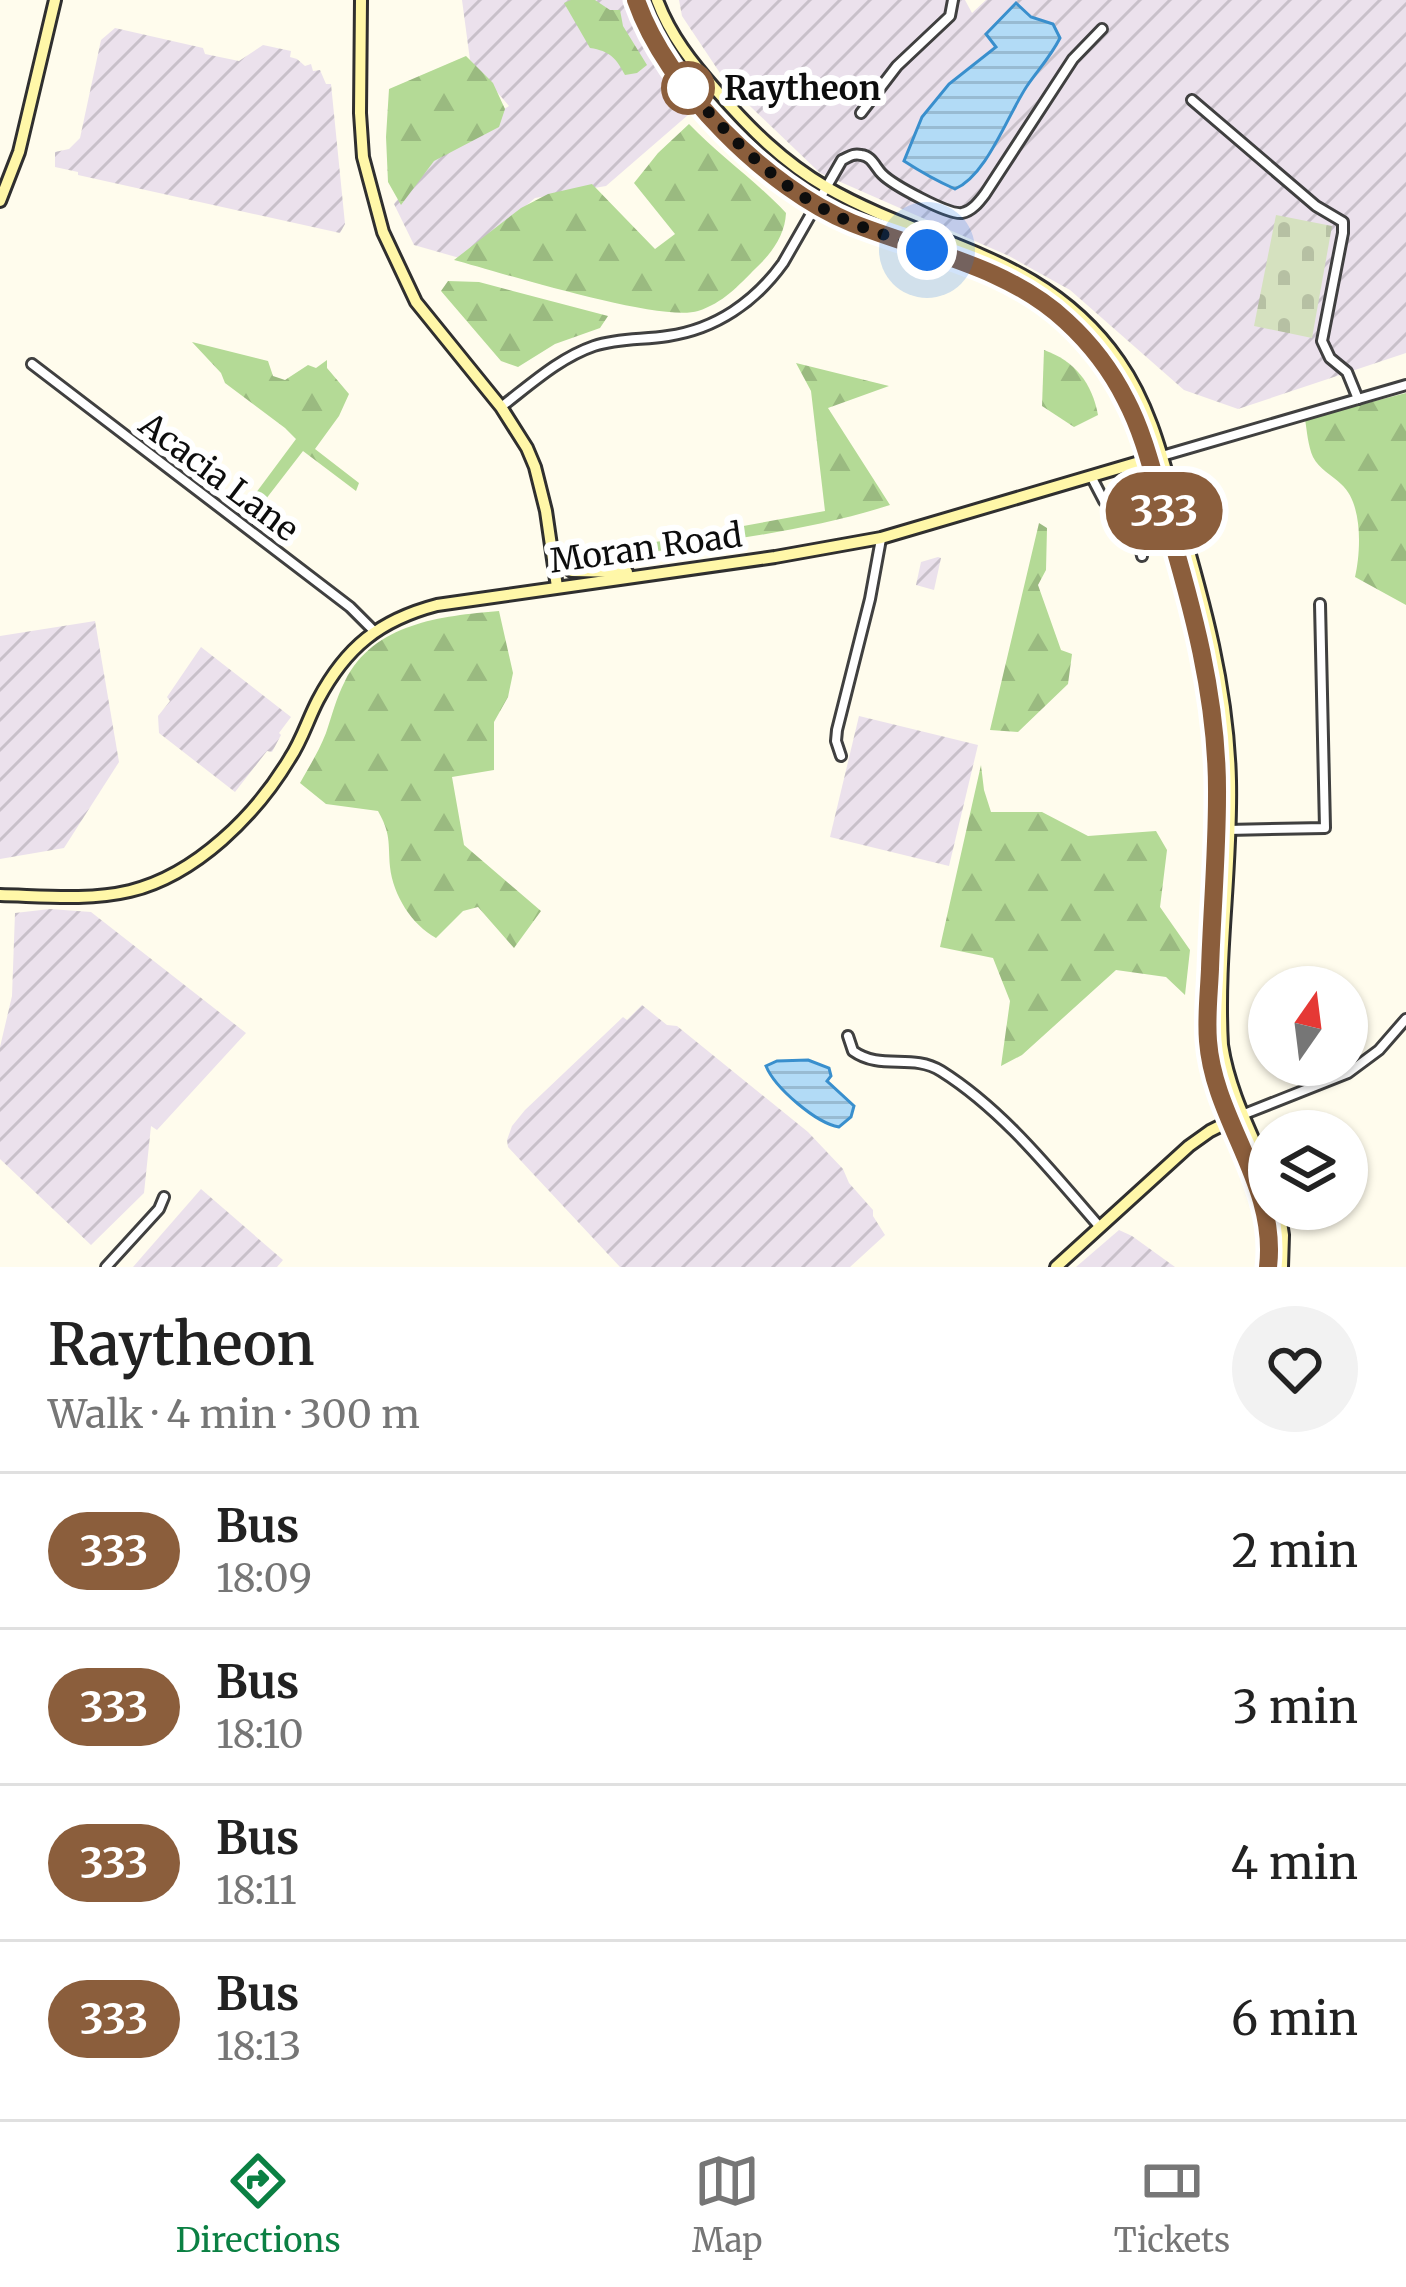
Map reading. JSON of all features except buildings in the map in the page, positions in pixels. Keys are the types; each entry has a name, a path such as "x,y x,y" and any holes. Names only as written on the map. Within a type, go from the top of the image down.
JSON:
{"main road":[{"path":"0,201 19,152 55,0"},
{"path":"361,0 363,158 382,232 416,302 518,430 536,467 557,587"},
{"path":"636,0 646,28 673,71 764,168 849,222 988,272 1048,306 1105,364 1134,415 1193,611 1204,658 1223,830"},
{"path":"657,0 678,44 737,114 777,152 826,187 1014,269 1064,302 1101,338 1144,405 1219,668 1229,747 1208,1044 1214,1076 1248,1139"},
{"name":"Moran Road","path":"0,895 106,895 143,887 181,871 216,844 275,782 333,674 353,649 394,619 437,605 881,538 1162,456"},
{"path":"551,542 563,565 576,572 672,571"},
{"path":"1056,1267 1189,1146 1236,1118"},
{"path":"1236,1118 1263,1197 1269,1229 1268,1267"},
{"path":"1282,1230 1282,1267"}],"street":[{"path":"861,113 897,66 950,16 953,0"},
{"path":"501,407 590,347 682,333 732,313 773,278 842,160 854,154 872,160 885,178 944,209 967,212 986,192 1072,59 1102,29"},
{"path":"1192,100 1316,206 1342,222 1322,341 1330,358 1347,372 1358,399"},
{"name":"Acacia Lane","path":"32,364 350,607 374,631"},
{"name":"Moran Road","path":"1162,456 1406,385"},
{"path":"1091,476 1104,501 1137,530 1142,556"},
{"path":"841,756 837,730 881,538"},
{"path":"1223,830 1325,828 1320,604"},
{"path":"1236,1118 1348,1073 1379,1050 1406,1019"},
{"path":"848,1036 853,1051 874,1062 907,1060 939,1070 1026,1144 1099,1226"},
{"path":"106,1267 159,1209 164,1197"}],"shaded area":[{"path":"462,0 627,0 631,17 688,115 606,186 535,198 463,259 414,245 394,204 428,159 509,106 470,60"},
{"path":"679,0 965,0 972,13 986,0 1406,0 1406,353 1238,409 1184,390 1070,290 1009,256 820,173 728,85 682,16"},
{"path":"115,28 239,61 263,45 291,51 290,57 305,66 311,64 313,71 320,70 326,84 331,84 345,224 340,233 55,167 55,152 69,149 80,138 101,40"},
{"path":"938,557 934,590 916,585 921,562"},
{"path":"95,621 119,762 64,848 0,859 0,636"},
{"path":"201,647 291,717 272,752 267,751 235,792 159,733 158,716 170,701 167,697"},
{"path":"859,716 978,745 949,866 830,837"},
{"path":"91,912 246,1033 157,1130 151,1126 144,1193 91,1245 0,1159 0,1047 12,996 15,913"},
{"path":"642,1005 667,1025 677,1026 808,1132 843,1169 885,1235 850,1267 620,1267 508,1147 507,1140 525,1110 623,1017 627,1020"},
{"path":"201,1189 283,1260 277,1267 133,1267"},
{"path":"1119,1230 1132,1236 1175,1267 1076,1267"}],"green space":[{"path":"595,0 610,10 620,10 623,26 647,65 625,75 612,56 590,48 564,3"},
{"path":"466,56 493,83 505,109 499,127 434,161 401,205 388,182 389,89"},
{"path":"689,124 786,213 780,236 767,256 715,303 698,311 651,310 454,260 521,208 548,194 592,184 655,249 675,234 634,183"},
{"path":"1276,215 1332,226 1312,338 1254,326"},
{"path":"448,281 479,282 608,316 600,328 555,344 518,367 501,361 441,291"},
{"path":"192,342 268,361 273,376 285,380 308,365 316,368 327,360 327,368 349,394 315,449 359,483 356,491 303,451 259,508 250,501 296,439 225,383"},
{"path":"1044,350 1065,360 1080,375 1098,415 1074,427 1042,406"},
{"path":"796,363 889,386 828,408 890,505 797,528 632,553 628,547 825,511 811,391"},
{"path":"1406,393 1406,605 1355,577 1357,515 1348,492 1313,457 1305,419"},
{"path":"1039,523 1047,528 1046,570 1038,585 1061,650 1072,654 1068,684 1018,732 990,730"},
{"path":"499,611 513,673 508,697 494,722 494,770 452,777 464,845 541,911 514,948 478,907 463,911 436,938 427,932 395,888 387,832 378,811 326,804 300,783 323,740 345,681 373,646 432,620"},
{"path":"981,765 991,812 1042,812 1088,836 1156,831 1167,850 1160,907 1190,950 1185,995 1166,977 1116,970 1022,1055 1001,1066 1010,1001 993,958 940,947"}],"water":[{"path":"1016,3 1031,17 1053,24 1060,38 987,158 955,189 904,161 922,117 949,84 996,47 986,34"},
{"path":"808,1060 829,1068 827,1081 854,1106 851,1117 839,1127 797,1103 766,1066"}],"bus line":[{"name":"333","path":"636,0 646,28 673,71 764,168 849,222 975,266 1032,295 1094,350 1127,402 1141,433 1193,611 1207,678 1217,797 1208,1044 1221,1097 1263,1197 1269,1229 1268,1267"}],"place":[{"name":"Raytheon","path":"688,88"}],"route":[{"path":"688,88 684,84 740,147 789,187 849,222 927,250"}]}
